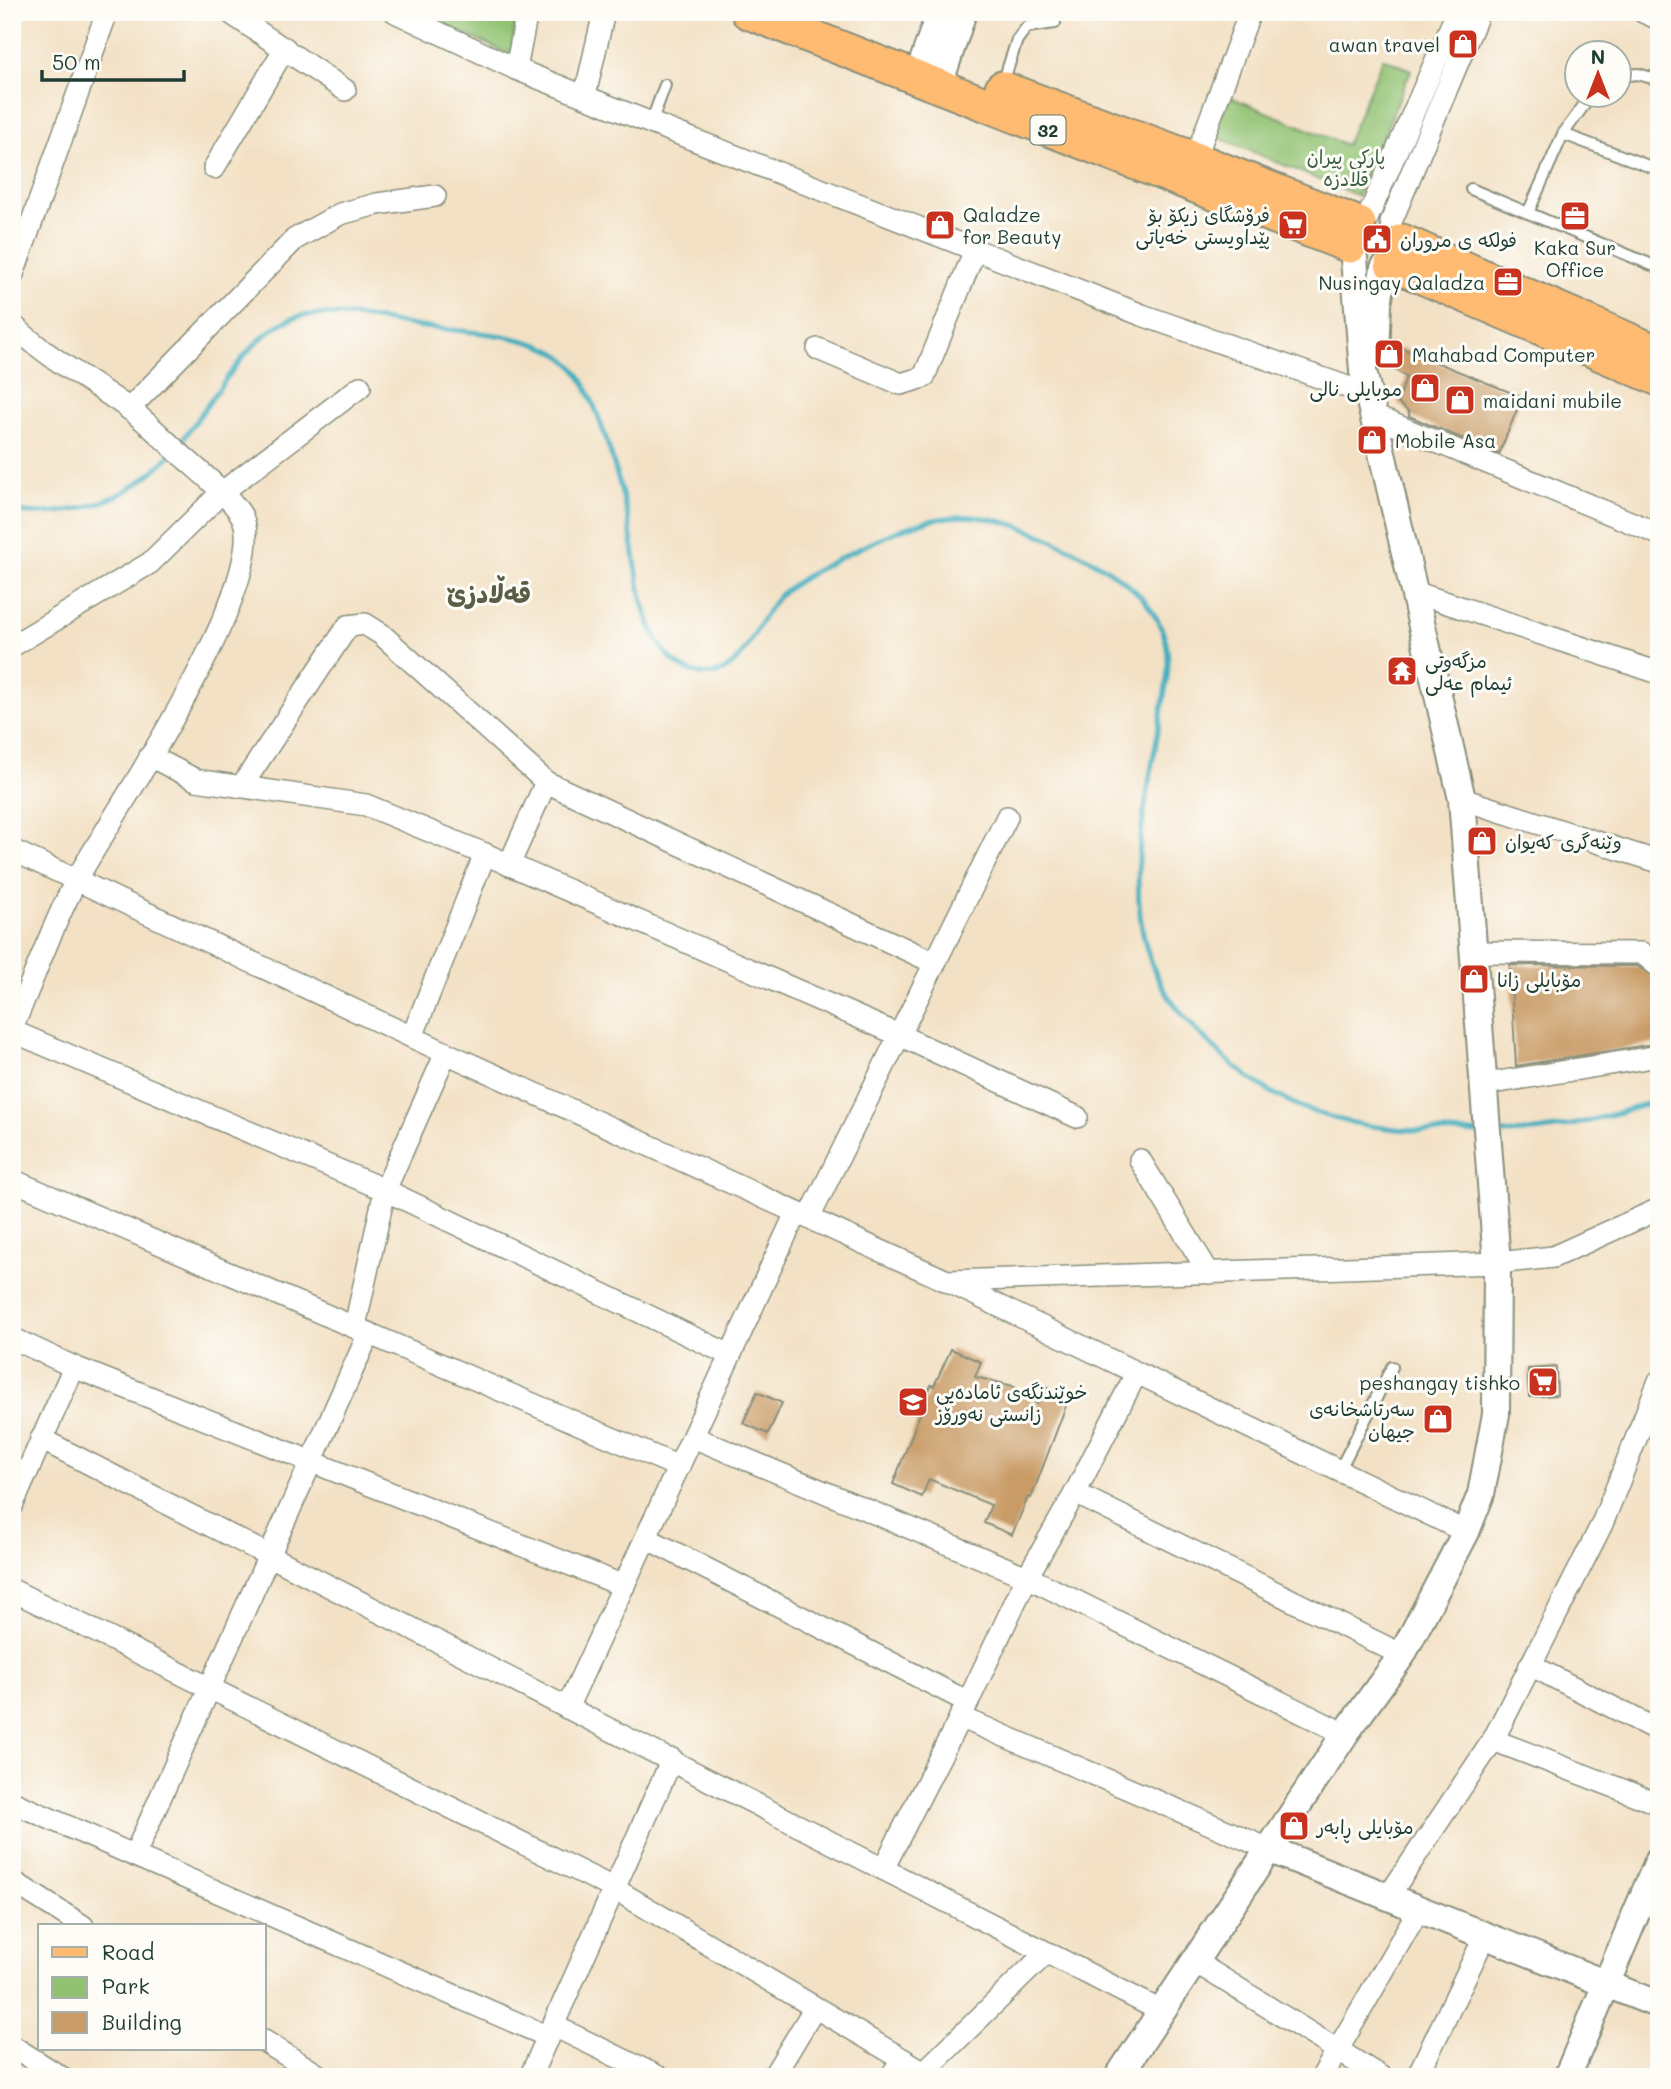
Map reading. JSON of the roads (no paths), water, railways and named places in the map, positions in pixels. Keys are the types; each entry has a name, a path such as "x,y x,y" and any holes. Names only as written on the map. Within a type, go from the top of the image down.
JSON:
{"main road":[{"name":"32","path":"748,12 931,74 1659,353"},
{"name":"32","path":"807,12 931,74 1001,88 1195,159 1659,379"}],"street":[{"path":"12,277 107,12"},
{"path":"229,12 262,21 285,48 345,90"},
{"path":"395,12 516,69 1372,406 1659,534"},
{"path":"516,69 527,12"},
{"path":"586,95 604,12"},
{"path":"931,74 940,12"},
{"path":"931,74 963,12"},
{"path":"1118,2077 1271,1850 1345,1734 1402,1655 1466,1532 1481,1493 1496,1414 1497,1264 1486,1087 1462,799 1372,406 1378,304 1375,243 1457,12"},
{"path":"1375,243 1479,12"},
{"path":"1643,12 1659,19"},
{"path":"1195,159 1243,14"},
{"path":"214,168 285,48"},
{"path":"129,409 295,239 340,214 377,204 435,196"},
{"path":"818,349 901,384 925,377 975,250"},
{"path":"12,324 55,361 129,409 200,471 239,512 246,528 238,576 215,642 77,879 12,1029 386,1190 730,1356"},
{"path":"12,646 150,563 221,493 360,387"},
{"path":"1414,592 1659,673"},
{"path":"241,787 348,626 365,624 381,634 546,782 935,963"},
{"path":"150,756 196,779 366,805 509,864 899,1035 1077,1117"},
{"path":"509,864 546,782"},
{"path":"1462,799 1659,862"},
{"path":"567,1708 730,1356 899,1035 1007,817"},
{"path":"12,850 446,1053 947,1282 1466,1532"},
{"path":"412,1037 485,854"},
{"path":"1475,951 1642,953 1659,967"},
{"path":"135,1854 207,1687 312,1462 362,1329 386,1190 446,1053"},
{"path":"1486,1087 1659,1056"},
{"path":"1140,1160 1209,1273"},
{"path":"12,1180 679,1467"},
{"path":"947,1282 1497,1264 1553,1257 1659,1209"},
{"path":"12,1338 74,1367 624,1586"},
{"path":"12,1506 74,1367"},
{"path":"883,1869 964,1710 1027,1577 1075,1493 1136,1374"},
{"path":"1388,1897 1493,1740 1602,1524 1652,1413 1659,1381"},
{"path":"693,1437 1027,1577 1345,1734"},
{"path":"41,1439 1163,2012"},
{"path":"1075,1493 1402,1655"},
{"path":"646,1538 964,1710 1271,1850 1659,2005"},
{"path":"12,1590 613,1888 814,2009 929,2074 1046,1953"},
{"path":"1530,1665 1659,1731"},
{"path":"1493,1740 1659,1804"},
{"path":"530,2077 671,1759"},
{"path":"12,1802 659,2077"},
{"path":"1567,2077 1658,1865"},
{"path":"12,1881 80,1924"},
{"path":"1322,2077 1419,1909"},
{"path":"1417,2077 1485,1936"},
{"path":"1196,1963 1381,2077"},
{"path":"773,2077 814,2009"},
{"path":"266,2042 312,2074"},
{"path":"12,2046 61,2077"},
{"path":"890,2077 903,2060"}],"lane":[{"path":"1001,88 1017,40 1027,27 1055,23"},
{"path":"1632,75 1659,80"},
{"path":"651,123 665,85"},
{"path":"1528,213 1563,134 1582,108"},
{"path":"1563,134 1659,170"},
{"path":"1471,189 1659,268"},
{"path":"1340,1469 1392,1367"}],"waterway":[{"path":"177,446 251,348 287,320 321,314 350,316 497,335 551,350 571,364 580,377 601,425 624,501 638,580 651,626 661,646 675,662 693,672 710,675 724,671 736,661 771,606 788,588 834,561 905,528 951,517 998,520 1052,540 1084,556 1115,574 1139,594 1157,620 1168,652 1165,695 1141,836 1138,892 1150,960 1170,998 1197,1031 1239,1070 1269,1091 1300,1107 1332,1118 1366,1125 1401,1130 1478,1133"},
{"path":"12,512 58,512 99,503 137,484 171,454"},
{"path":"1495,1133 1558,1128 1659,1100"}],"place":[{"name":"awan travel","path":"1463,44"},
{"name":"Kaka Sur Office","path":"1575,216"},
{"name":"Qaladze for Beauty","path":"940,225"},
{"name":"فرۆشگای زیکۆ بۆ پێداویستی خەیاتی","path":"1293,225"},
{"name":"فولکه ی مروران","path":"1377,239"},
{"name":"Nusingay Qaladza","path":"1508,282"},
{"name":"Mahabad Computer","path":"1389,354"},
{"name":"موبايلى نالى","path":"1425,388"},
{"name":"maidani mubile","path":"1460,400"},
{"name":"Mobile Asa","path":"1372,440"},
{"name":"مزگەوتی ئیمام عەلی","path":"1402,671"},
{"name":"وێنەگری کەیوان","path":"1482,841"},
{"name":"مۆبایلی زانا","path":"1474,979"},
{"name":"peshangay tishko","path":"1543,1382"},
{"name":"خوێندنگەی ئامادەیی زانستی نەورۆز","path":"913,1402"},
{"name":"سەرتاشخانەی جیهان","path":"1438,1419"},
{"name":"مۆبایلی ڕابەر","path":"1294,1826"}],"district":[{"name":"قەڵادزێ","path":"489,593"}],"park label":[{"name":"پارکی پیران قلادزه","path":"1346,167"}]}
